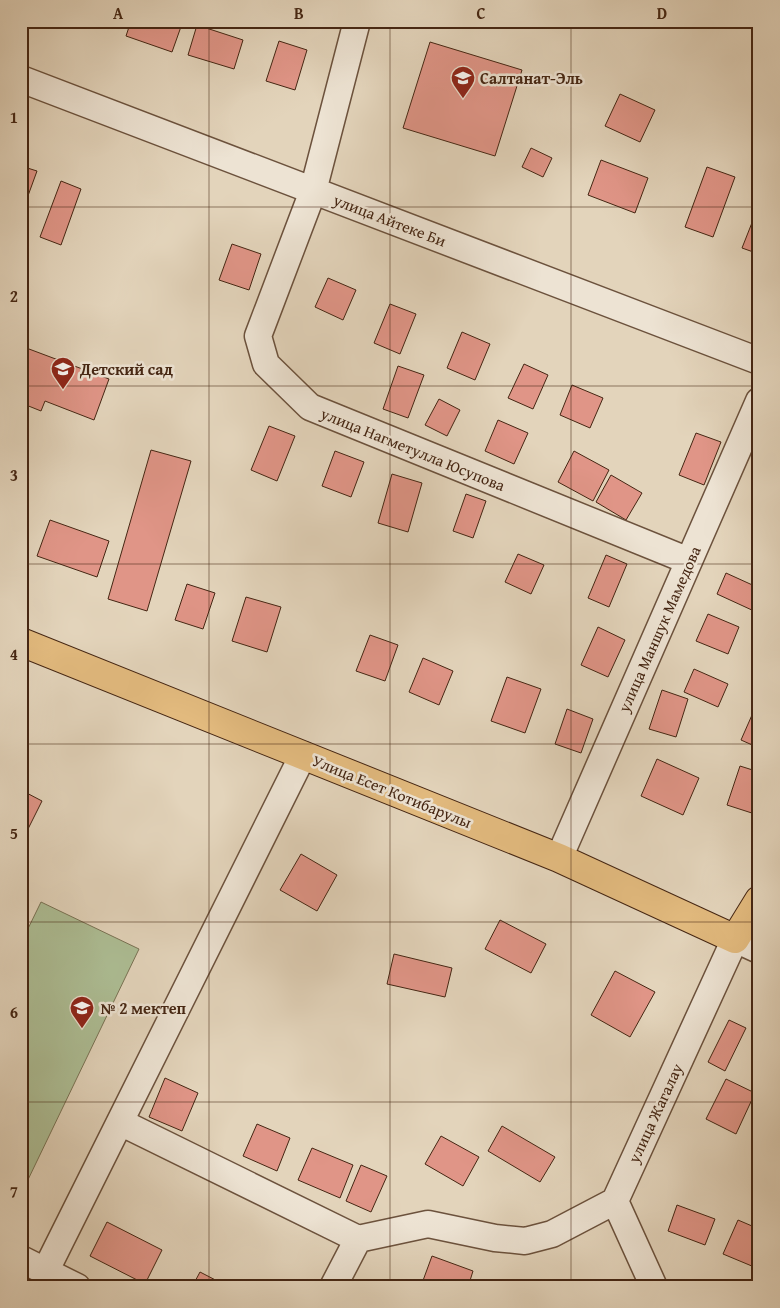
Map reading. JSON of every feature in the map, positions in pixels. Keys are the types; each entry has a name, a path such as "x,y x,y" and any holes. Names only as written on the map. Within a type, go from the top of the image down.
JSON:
{"main road":[{"name":"Улица Есет Котибарулы","path":"21,642 559,858 747,944"},
{"path":"747,944 759,900"}],"street":[{"name":"улица Нагметулла Юсупова","path":"357,21 313,190 258,336 266,364 310,407 689,561"},
{"name":"улица Айтеке Би","path":"21,79 759,361"},
{"name":"улица Маншук Мамедова","path":"559,858 759,400"},
{"path":"46,1270 303,755"},
{"name":"улица Жагалау","path":"615,1201 747,944"},
{"path":"120,1122 358,1239 428,1224 495,1238 525,1241 552,1234 615,1201 654,1287"},
{"path":"333,1287 358,1239"},
{"path":"21,1259 77,1287"}],"green space":[{"path":"41,902 139,949 24,1188 21,1187 21,943"}],"building":[{"path":"131,21 183,21 172,52 126,36"},
{"path":"197,25 243,40 234,69 188,55"},
{"path":"279,41 307,50 295,90 266,81"},
{"name":"Салтанат-Эль","path":"430,42 522,70 495,156 403,128"},
{"path":"620,94 655,110 640,142 605,126"},
{"path":"531,148 552,158 543,177 522,167"},
{"path":"601,160 648,178 635,213 588,195"},
{"path":"21,166 37,171 21,215"},
{"path":"707,167 735,177 713,237 685,227"},
{"path":"61,181 81,189 61,245 40,237"},
{"path":"757,210 759,211 759,254 742,248"},
{"path":"232,244 261,254 249,290 219,280"},
{"path":"328,278 356,290 343,320 315,307"},
{"path":"390,304 416,314 400,354 374,343"},
{"path":"462,332 490,344 475,380 447,368"},
{"name":"Детский сад","path":"21,346 109,379 94,420 45,401 41,411 21,403"},
{"path":"524,364 548,375 533,409 508,398"},
{"path":"398,366 424,375 408,418 383,409"},
{"path":"572,385 603,398 590,428 560,415"},
{"path":"439,399 460,410 447,436 425,425"},
{"path":"498,420 528,433 514,464 485,451"},
{"path":"269,426 295,436 277,481 251,470"},
{"path":"696,433 721,442 704,485 679,475"},
{"path":"151,450 191,461 147,611 108,599"},
{"path":"335,451 364,462 351,497 322,486"},
{"path":"574,451 609,470 593,501 558,482"},
{"path":"392,474 422,483 408,532 378,523"},
{"path":"611,475 642,493 626,520 596,502"},
{"path":"466,494 486,501 473,538 453,531"},
{"path":"50,520 109,541 97,577 37,556"},
{"path":"518,554 544,565 531,594 505,582"},
{"path":"606,555 627,564 609,607 588,598"},
{"path":"726,573 759,588 759,601 754,611 717,594"},
{"path":"187,584 215,593 203,629 175,620"},
{"path":"246,597 281,607 267,652 232,641"},
{"path":"708,614 739,627 728,654 696,641"},
{"path":"598,627 625,640 608,677 581,665"},
{"path":"370,635 398,645 385,681 356,671"},
{"path":"423,658 453,671 439,705 409,692"},
{"path":"694,669 728,684 718,707 684,692"},
{"path":"507,677 541,689 525,733 491,721"},
{"path":"662,690 688,699 676,737 649,729"},
{"path":"567,709 593,719 581,753 555,744"},
{"path":"752,715 759,717 759,748 741,740"},
{"path":"657,759 699,778 683,815 641,796"},
{"path":"740,766 759,772 758,815 727,805"},
{"path":"21,790 42,801 21,843"},
{"path":"301,854 337,875 317,911 280,890"},
{"path":"500,920 546,944 531,973 485,949"},
{"path":"394,954 452,968 445,997 387,984"},
{"path":"615,971 655,992 630,1037 591,1015"},
{"path":"729,1020 746,1028 725,1071 708,1062"},
{"path":"165,1078 198,1093 182,1131 149,1117"},
{"path":"726,1079 755,1093 736,1134 706,1119"},
{"path":"257,1124 290,1138 277,1171 243,1156"},
{"path":"502,1126 555,1157 540,1182 488,1151"},
{"path":"441,1136 479,1157 463,1186 425,1164"},
{"path":"312,1148 353,1165 340,1198 298,1180"},
{"path":"361,1165 387,1176 371,1212 346,1201"},
{"path":"677,1205 715,1219 705,1245 668,1231"},
{"path":"738,1220 759,1229 759,1269 723,1254"},
{"path":"107,1222 162,1250 145,1284 90,1256"},
{"path":"432,1256 473,1271 468,1287 421,1286"},
{"path":"200,1272 229,1287 192,1287"}],"place":[{"name":"Салтанат-Эль","path":"463,99"},
{"name":"Детский сад","path":"63,390"},
{"name":"№ 2 мектеп","path":"82,1029"}]}
